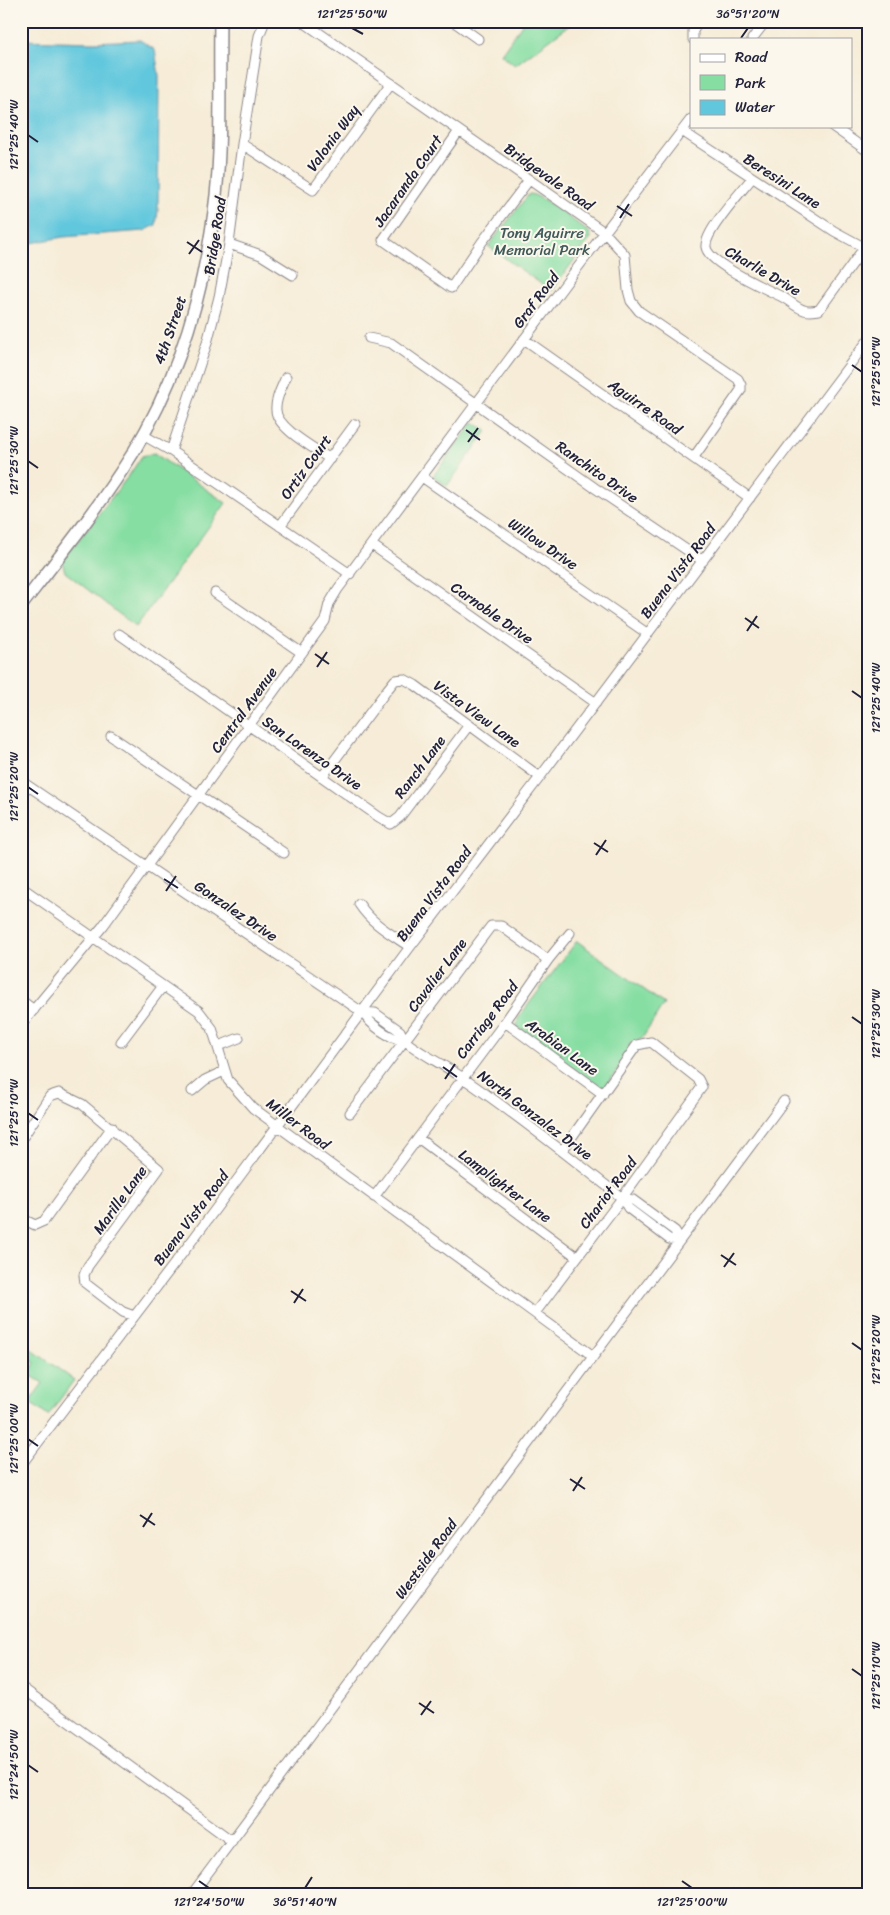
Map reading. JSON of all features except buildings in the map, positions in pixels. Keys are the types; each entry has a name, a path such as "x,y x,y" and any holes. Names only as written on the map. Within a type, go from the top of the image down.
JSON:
{"main road":[{"name":"4th Street","path":"21,606 86,521 143,434 174,368 193,314 205,263 216,194 220,21"}],"street":[{"name":"Bridge Road","path":"171,451 208,344 219,297 229,244 259,36 265,21"},
{"name":"Bridgevale Road","path":"302,21 604,232 625,255 628,290 631,301 639,311 738,380 741,384 741,390 694,458"},
{"path":"453,21 478,39"},
{"path":"693,38 693,31 699,21"},
{"path":"753,38 762,26"},
{"name":"Valonia Way","path":"242,144 313,190 391,83"},
{"name":"Graf Road","path":"476,403 690,120"},
{"path":"835,128 869,152"},
{"name":"Beresini Lane","path":"682,130 834,231 867,246"},
{"name":"Jacaranda Court","path":"459,131 383,240 451,288 482,242 529,180"},
{"name":"Charlie Drive","path":"752,178 715,224 707,240 706,247 709,256 741,277 810,312 818,310 867,246"},
{"path":"229,244 261,255 293,275"},
{"name":"Ranchito Drive","path":"370,338 391,343 703,561"},
{"name":"Aguirre Road","path":"524,339 750,498"},
{"name":"Buena Vista Road","path":"21,1465 410,947 596,704 869,339"},
{"path":"286,377 276,407 278,419 286,428 330,459"},
{"name":"Central Avenue","path":"21,1025 93,937 249,726 325,621 330,601 476,403"},
{"name":"Ortiz Court","path":"280,526 355,424"},
{"path":"143,434 171,451 350,574"},
{"name":"Willow Drive","path":"422,477 648,634"},
{"name":"Carnoble Drive","path":"372,545 596,704"},
{"path":"215,593 302,653"},
{"name":"San Lorenzo Drive","path":"119,634 379,818 391,824"},
{"name":"Vista View Lane","path":"322,777 396,680 404,680 415,685 540,777"},
{"name":"Ranch Lane","path":"391,824 400,817 469,725"},
{"path":"111,736 284,853"},
{"name":"Gonzalez Drive","path":"21,781 362,1012"},
{"name":"Miller Road","path":"21,887 188,1003 205,1017 212,1028 219,1046 224,1072 232,1087 241,1097 277,1126 590,1353 592,1358"},
{"path":"359,904 367,917 410,947"},
{"name":"Cavalier Lane","path":"350,1113 491,926 501,926 548,960"},
{"name":"Carriage Road","path":"374,1197 505,1022 548,960 570,933"},
{"path":"120,1042 163,986"},
{"path":"21,1000 34,1010"},
{"name":"North Gonzalez Drive","path":"362,1012 369,1021 394,1039 405,1041 418,1052 462,1077 622,1198 634,1200 676,1231 680,1240"},
{"name":"Arabian Lane","path":"505,1022 603,1094"},
{"path":"219,1046 239,1038"},
{"name":"Chariot Road","path":"534,1313 622,1198 702,1088 698,1079 651,1042 638,1045 603,1094"},
{"path":"192,1091 205,1080 224,1072"},
{"name":"Marille Lane","path":"21,1140 50,1096 59,1093 82,1104 112,1127 160,1169 88,1266 84,1275 85,1283 123,1312 134,1316"},
{"path":"562,1151 603,1094"},
{"name":"Westside Road","path":"192,1894 784,1101"},
{"path":"21,1218 35,1225 44,1221 112,1127"},
{"name":"Lamplighter Lane","path":"418,1138 577,1257"},
{"path":"21,1688 232,1842"}],"green space":[{"path":"524,21 575,21 515,65 501,54"},
{"name":"Tony Aguirre Memorial Park","path":"529,194 535,195 551,204 590,233 591,238 551,291 488,246"},
{"path":"474,422 487,431 447,486 433,476"},
{"path":"154,453 226,503 136,627 65,572 62,561 142,456"},
{"path":"577,941 664,1004 643,1037 630,1044 624,1061 603,1090 517,1027 518,1018"},
{"path":"24,1344 74,1380 48,1416 29,1402 43,1383 28,1374 35,1363 21,1353"}],"water":[{"path":"21,40 93,42 140,40 155,50 159,76 158,210 156,225 144,231 63,237 21,245"}]}
